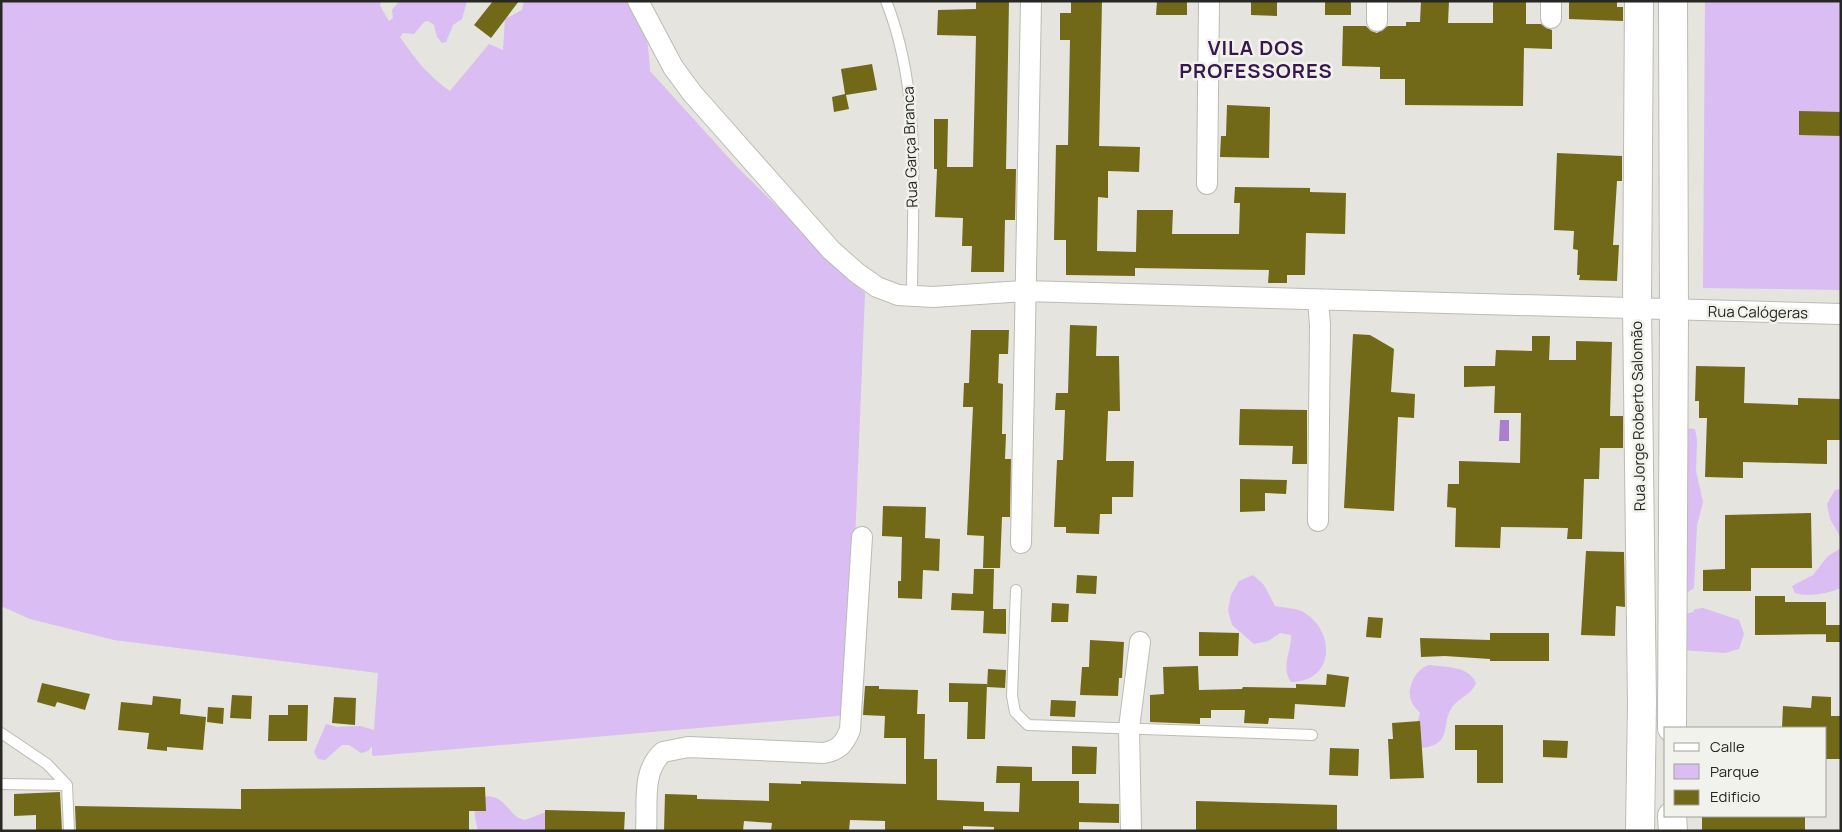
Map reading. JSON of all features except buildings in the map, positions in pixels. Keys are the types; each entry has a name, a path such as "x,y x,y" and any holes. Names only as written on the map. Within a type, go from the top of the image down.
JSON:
{"main road":[{"name":"Rua Jorge Roberto Salomão","path":"1639,1 1637,307 1642,703 1640,831"},
{"path":"1642,703 1672,716 1673,1"},
{"path":"1672,817 1673,831"}],"street":[{"name":"Rua Calógeras","path":"638,1 673,67 692,93 831,250 877,287 898,295 912,297 1024,291 1637,307 1674,311 1841,314"},
{"path":"1021,543 1024,291 1031,1"},
{"path":"1207,184 1209,1"},
{"path":"1318,300 1320,325 1318,521"},
{"path":"646,831 647,783 652,767 663,752 688,747 824,753 836,751 844,742 850,730 862,537"},
{"path":"1131,831 1129,728 1140,642"}],"lane":[{"name":"Rua Garça Branca","path":"886,1 908,83 912,139 912,297"},
{"path":"1016,590 1012,696 1015,712 1028,725 1312,736"},
{"path":"1,733 47,764 68,785 69,831"},
{"path":"1,784 68,785"}],"green space":[{"path":"1,1 381,1 380,6 389,21 393,18 392,10 399,1 467,1 462,19 453,25 446,42 442,43 437,37 434,25 428,21 424,22 414,34 403,33 400,37 422,67 450,91 489,44 503,50 505,19 522,10 524,1 625,1 638,17 645,33 649,51 650,71 738,168 865,293 848,715 374,756 372,755 372,746 368,751 361,753 349,745 342,745 325,760 318,759 314,752 326,724 337,727 360,726 374,730 378,673 114,640 30,619 1,606"},
{"path":"1705,1 1841,1 1841,290 1703,288"},
{"path":"1687,428 1695,429 1697,440 1696,471 1703,502 1697,525 1694,588 1688,592 1683,586 1687,548"},
{"path":"1841,489 1841,538 1830,519 1827,504 1835,490"},
{"path":"1841,548 1841,588 1818,594 1806,595 1795,593 1792,586 1813,575 1828,556"},
{"path":"1253,575 1264,585 1275,606 1302,611 1315,622 1322,632 1326,644 1326,655 1316,674 1305,680 1291,682 1286,665 1291,635 1280,633 1268,641 1254,644 1232,625 1228,610 1231,595 1239,581"},
{"path":"1703,608 1739,620 1744,634 1739,649 1725,653 1681,650 1686,614 1693,612 1695,609"},
{"path":"1429,665 1463,670 1473,677 1476,683 1471,691 1451,709 1444,733 1439,742 1423,748 1417,744 1416,728 1420,713 1413,705 1410,689 1420,670"},
{"path":"488,796 498,799 518,818 525,820 546,812 560,831 478,831 475,815 476,806 478,802"}],"shaded area":[{"path":"1500,420 1509,420 1509,441 1499,441"}],"district":[{"name":"VILA DOS PROFESSORES","path":"1256,58"}]}
